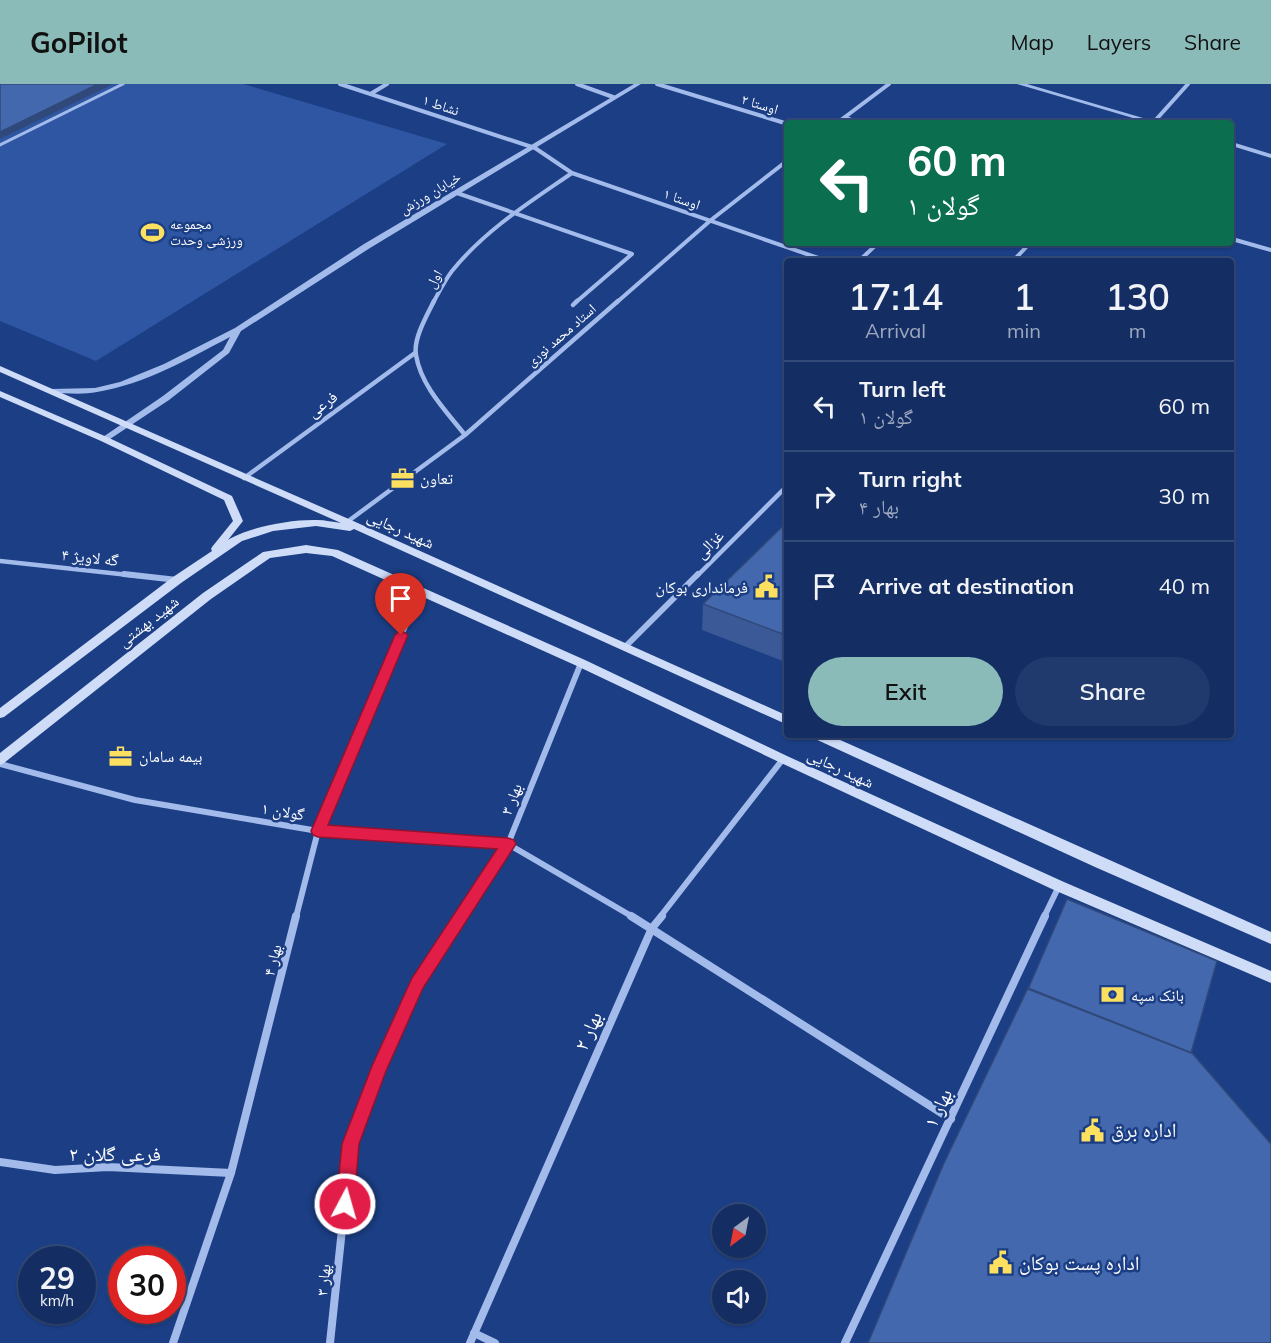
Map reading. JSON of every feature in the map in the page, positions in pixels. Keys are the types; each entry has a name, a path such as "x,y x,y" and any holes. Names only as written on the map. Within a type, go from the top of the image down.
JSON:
{"main road":[{"name":"شهید رجایی","path":"0,369 347,522 784,719"},
{"path":"0,394 104,439 228,498 238,521 210,556"},
{"path":"210,556 238,539 272,528 316,523 363,531"},
{"name":"شهید بهشتی","path":"0,762 207,596 267,555 306,549 334,553"},
{"name":"شهید رجایی","path":"334,553 581,663 1059,886 1271,977"},
{"name":"شهید بهشتی","path":"0,714 210,556"},
{"name":"شهید رجایی","path":"825,738 1271,938"}],"street":[{"name":"نشاط ۱","path":"340,84 535,148"},
{"path":"372,93 387,84"},
{"path":"577,84 613,97"},
{"name":"خیابان ورزش","path":"51,391 95,390 122,384 167,366 238,330 368,246 535,148 613,97 638,84"},
{"name":"اوستا ۲","path":"657,84 784,123"},
{"path":"842,120 889,84"},
{"path":"1020,84 1144,120"},
{"path":"1179,84 1187,85"},
{"path":"1157,120 1187,85"},
{"path":"845,118 851,120"},
{"path":"1234,145 1271,156"},
{"name":"اوستا ۱","path":"535,148 572,172 784,246"},
{"name":"استاد محمد نوری","path":"347,522 465,435 711,220 784,163"},
{"name":"اول","path":"415,353 422,322 451,272 475,245 572,172"},
{"path":"457,193 632,254 573,305"},
{"path":"1234,240 1271,250"},
{"name":"اوستا ۱","path":"785,246 819,258"},
{"path":"862,258 875,246"},
{"path":"1016,258 1027,246"},
{"name":"خیابان ورزش","path":"104,439 128,425 226,351 238,330"},
{"path":"415,353 429,390 465,435"},
{"name":"فرعی","path":"244,478 415,353"},
{"name":"غزالی","path":"625,647 784,489"},
{"name":"گه لاویژ ۴","path":"0,561 177,580"},
{"name":"بهار ۴","path":"173,1343 231,1173 318,831 420,591"},
{"name":"بهار ۳","path":"330,1343 351,1144 378,1071 417,983 508,844 581,663"},
{"name":"بهار ۲","path":"470,1343 652,928 783,759"},
{"name":"گولان ۱","path":"0,762 135,800 318,831 508,844 652,928 951,1119"},
{"name":"بهار ۱","path":"845,1343 1059,886"},
{"name":"فرعی گلان ۲","path":"0,1162 55,1170 108,1167 231,1173"},
{"path":"474,1333 495,1343"}],"lane":[{"path":"0,145 123,84"}],"shaded area":[{"name":"مجموعه ورزشی وحدت","path":"0,84 243,84 447,144 96,361 0,321"}],"building":[{"path":"0,84 98,84 0,132"},
{"path":"784,525 784,634 703,604"},
{"name":"بانک سپه","path":"1067,899 1217,961 1191,1053 1028,989"},
{"name":"اداره برق","path":"1028,988 1192,1053 1271,1144 1271,1343 868,1343 944,1163"}],"place":[{"name":"مجموعه ورزشی وحدت","path":"152,232"},
{"name":"تعاون","path":"402,478"},
{"name":"فرمانداری بوکان","path":"766,587"},
{"name":"بیمه سامان","path":"121,756"},
{"name":"بانک سپه","path":"1113,995"},
{"name":"اداره برق","path":"1093,1130"},
{"name":"اداره پست بوکان","path":"1001,1263"}],"route":[{"path":"345,1204 351,1144 378,1071 417,983 508,844 318,831 401,635"}]}
